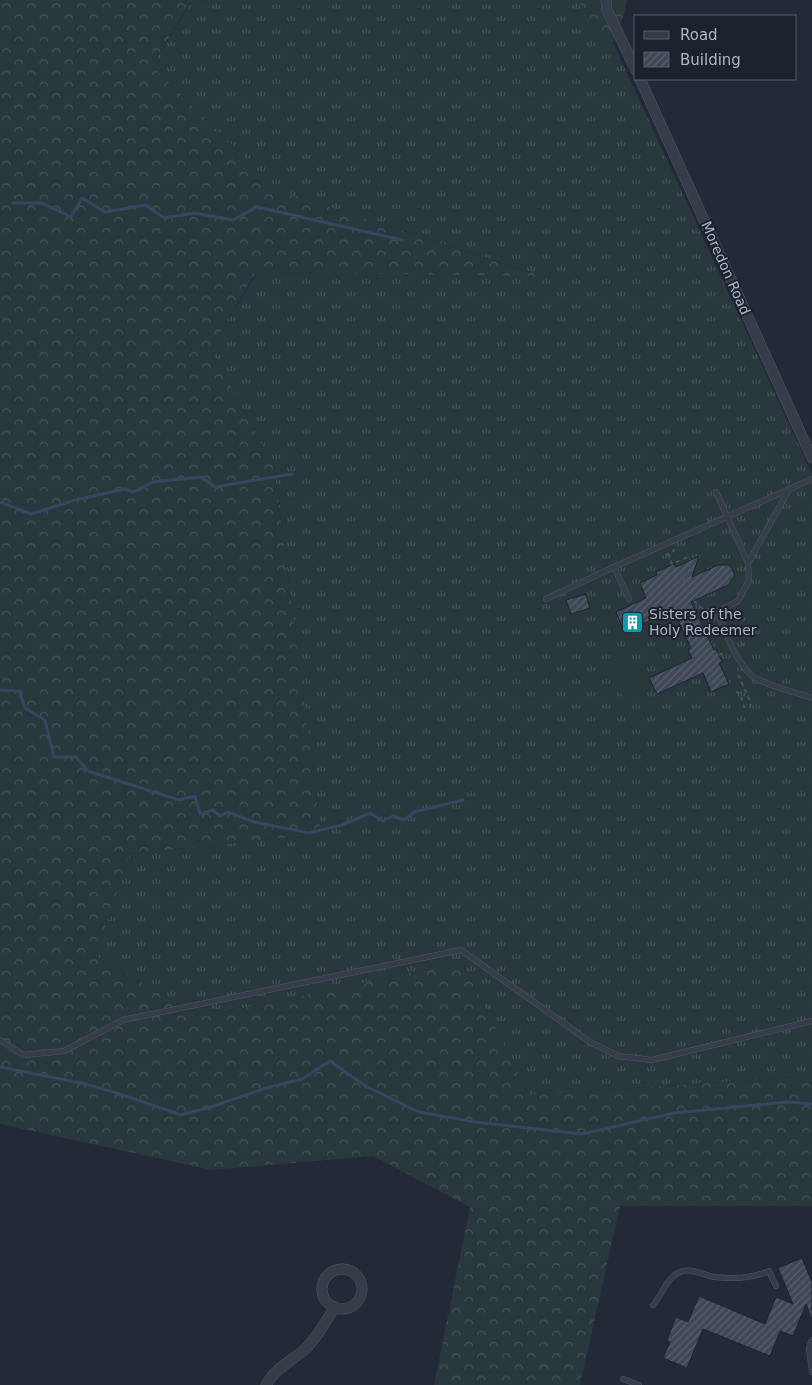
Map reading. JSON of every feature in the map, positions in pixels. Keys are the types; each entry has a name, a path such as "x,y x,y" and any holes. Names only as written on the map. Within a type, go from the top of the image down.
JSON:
{"street":[{"path":"606,0 608,10 634,66"},
{"name":"Moredon Road","path":"640,80 812,458"},
{"path":"266,1385 272,1374 304,1350 318,1334 335,1307"}],"lane":[{"path":"546,599 812,479"},
{"path":"748,563 790,488"},
{"path":"716,492 748,563 749,580 738,601 717,612 741,662 751,675 786,690 812,698"},
{"path":"614,567 629,600"},
{"path":"0,1040 23,1055 64,1051 123,1020 461,950 590,1042 618,1056 652,1060 812,1021"},
{"path":"653,1305 670,1280 681,1272 695,1272 715,1277 756,1277 769,1271 776,1286"},
{"path":"812,1340 809,1348 812,1372"},
{"path":"623,1379 639,1385"}],"path":[{"path":"672,542 674,551 668,554 672,564 688,557 690,560"},
{"path":"684,582 684,575 692,571 692,566"},
{"path":"694,601 703,609 711,608"},
{"path":"738,646 746,643"},
{"path":"719,655 730,650"},
{"path":"735,669 751,703 750,707 744,707 740,694 736,692"}],"green space":[{"path":"0,0 207,0 189,4 152,66 278,190 541,276 256,272 211,349 274,467 321,834 130,854 96,956 200,1017 462,962 529,1095 812,1076 812,1206 620,1206 580,1385 434,1385 470,1207 373,1156 212,1170 0,1124"},
{"path":"207,0 578,0 601,45 613,43 812,474 812,1076 529,1095 462,962 200,1017 96,956 130,854 321,834 274,467 211,349 257,272 539,275 278,190 152,66 190,4"},
{"path":"578,0 627,0 613,43 601,45"},
{"path":"627,652 644,687 623,697 606,662"}],"building":[{"name":"Sisters of the Holy Redeemer","path":"699,556 692,577 718,565 730,565 735,575 728,585 691,602 714,650 716,649 719,655 722,662 719,663 729,684 711,692 703,673 657,694 649,678 692,658 688,650 691,648 673,610 624,632 616,612 646,598 640,583 657,575 656,572 674,564 676,567"},
{"path":"586,594 590,608 571,614 566,600"},
{"path":"802,1258 812,1282 812,1318 806,1304 793,1336 780,1331 770,1356 703,1329 687,1368 663,1358 670,1342 667,1340 676,1317 688,1322 699,1296 765,1324 776,1297 793,1304 778,1268"}],"waterway":[{"path":"13,203 42,203 71,217 82,198 105,212 146,205 164,218 194,213 233,220 257,207 402,240"},
{"path":"0,502 31,514 75,500 125,489 133,492 153,482 201,477 215,487 292,474"},
{"path":"0,690 19,691 25,708 45,720 54,757 76,757 88,771 179,800 195,796 200,814 213,810 220,816 228,812 254,822 309,833 342,825 370,813 383,821 393,816 404,820 414,812 463,800"},
{"path":"0,1067 86,1084 181,1115 263,1089 302,1079 330,1061 367,1087 419,1112 475,1122 582,1134 674,1113 788,1102 812,1104"}],"place":[{"name":"Sisters of the Holy Redeemer","path":"633,622"}]}
